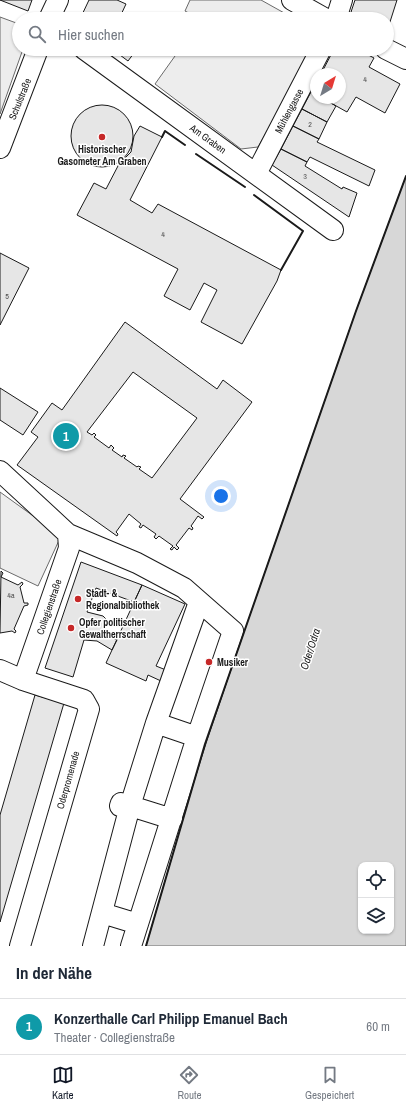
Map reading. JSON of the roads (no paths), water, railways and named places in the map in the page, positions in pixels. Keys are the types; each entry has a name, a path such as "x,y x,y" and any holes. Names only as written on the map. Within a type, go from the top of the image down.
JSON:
{"street":[{"path":"52,12 58,0"},
{"path":"292,0 313,12"},
{"path":"338,12 342,0"},
{"path":"394,53 406,59"},
{"name":"Schulstraße","path":"0,148 35,56"},
{"name":"Am Graben","path":"94,56 333,230"},
{"name":"Mühlengasse","path":"256,174 317,56"},
{"path":"0,471 68,534 137,563 184,588 233,631 197,737 131,946"},
{"name":"Collegienstraße","path":"23,680 70,548 68,534"},
{"path":"94,946 124,811 199,602"},
{"name":"Oderpromenade","path":"0,670 23,680 84,700 89,709 20,946"},
{"path":"156,723 197,737"},
{"path":"124,811 172,819"},
{"path":"102,913 138,924"}],"water":[{"name":"Oder/Odra","path":"406,176 406,946 146,946 205,744 356,311"}],"place":[{"name":"Historischer Gasometer Am Graben","path":"102,137"},
{"name":"Konzerthalle Carl Philipp Emanuel Bach","path":"66,436"},
{"name":"Stadt- & Regionalbibliothek","path":"78,599"},
{"name":"Opfer politischer Gewaltherrschaft","path":"71,628"},
{"name":"Musiker","path":"209,662"}]}
